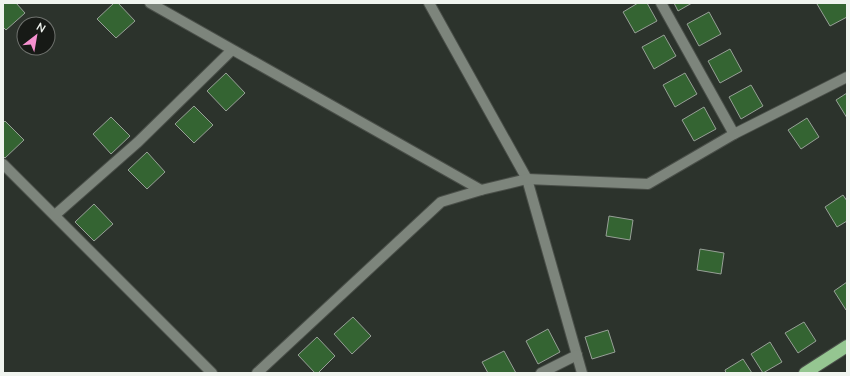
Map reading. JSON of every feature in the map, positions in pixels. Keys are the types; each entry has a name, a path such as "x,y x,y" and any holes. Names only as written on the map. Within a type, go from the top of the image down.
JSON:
{"highway":[{"path":"805,373 847,346"}],"street":[{"path":"150,3 481,190"},
{"path":"429,3 527,179 582,373"},
{"path":"661,3 734,134"},
{"path":"55,214 138,142 232,50"},
{"path":"257,373 441,202 481,190 527,179 648,184 734,134 847,77"},
{"path":"3,164 55,214 212,373"},
{"path":"541,373 577,355"}],"building":[{"path":"3,3 16,3 25,13 22,16 16,16 16,21 6,30 3,27"},
{"path":"114,3 118,3 135,21 116,38 97,19"},
{"path":"638,3 647,3 657,21 635,33 623,12"},
{"path":"674,3 692,3 678,11"},
{"path":"846,3 847,17 830,26 817,4"},
{"path":"709,12 721,34 699,46 687,24"},
{"path":"664,35 676,56 654,69 642,47"},
{"path":"730,49 742,71 720,83 708,61"},
{"path":"226,73 245,93 226,111 207,91"},
{"path":"685,73 697,94 675,107 663,85"},
{"path":"751,85 763,106 741,119 729,97"},
{"path":"847,93 847,118 836,100"},
{"path":"194,106 213,125 194,143 175,124"},
{"path":"704,107 716,129 694,141 682,120"},
{"path":"111,117 130,136 111,154 93,134"},
{"path":"807,118 819,137 801,149 788,130"},
{"path":"5,121 24,140 5,158 3,156 3,123"},
{"path":"147,152 165,172 147,189 128,170"},
{"path":"843,195 847,201 847,221 837,227 825,207"},
{"path":"94,204 113,224 94,241 75,222"},
{"path":"609,216 633,220 630,240 606,236"},
{"path":"700,249 724,253 721,274 697,270"},
{"path":"847,282 847,310 846,310 834,291"},
{"path":"353,317 371,336 352,354 334,334"},
{"path":"804,322 816,341 798,353 785,333"},
{"path":"548,329 560,352 538,364 526,341"},
{"path":"608,330 615,352 592,359 585,337"},
{"path":"317,337 335,356 318,373 315,373 298,355"},
{"path":"770,342 782,362 763,373 751,354"},
{"path":"504,351 516,373 488,373 482,362"},
{"path":"743,359 752,373 726,373 725,370"}]}
